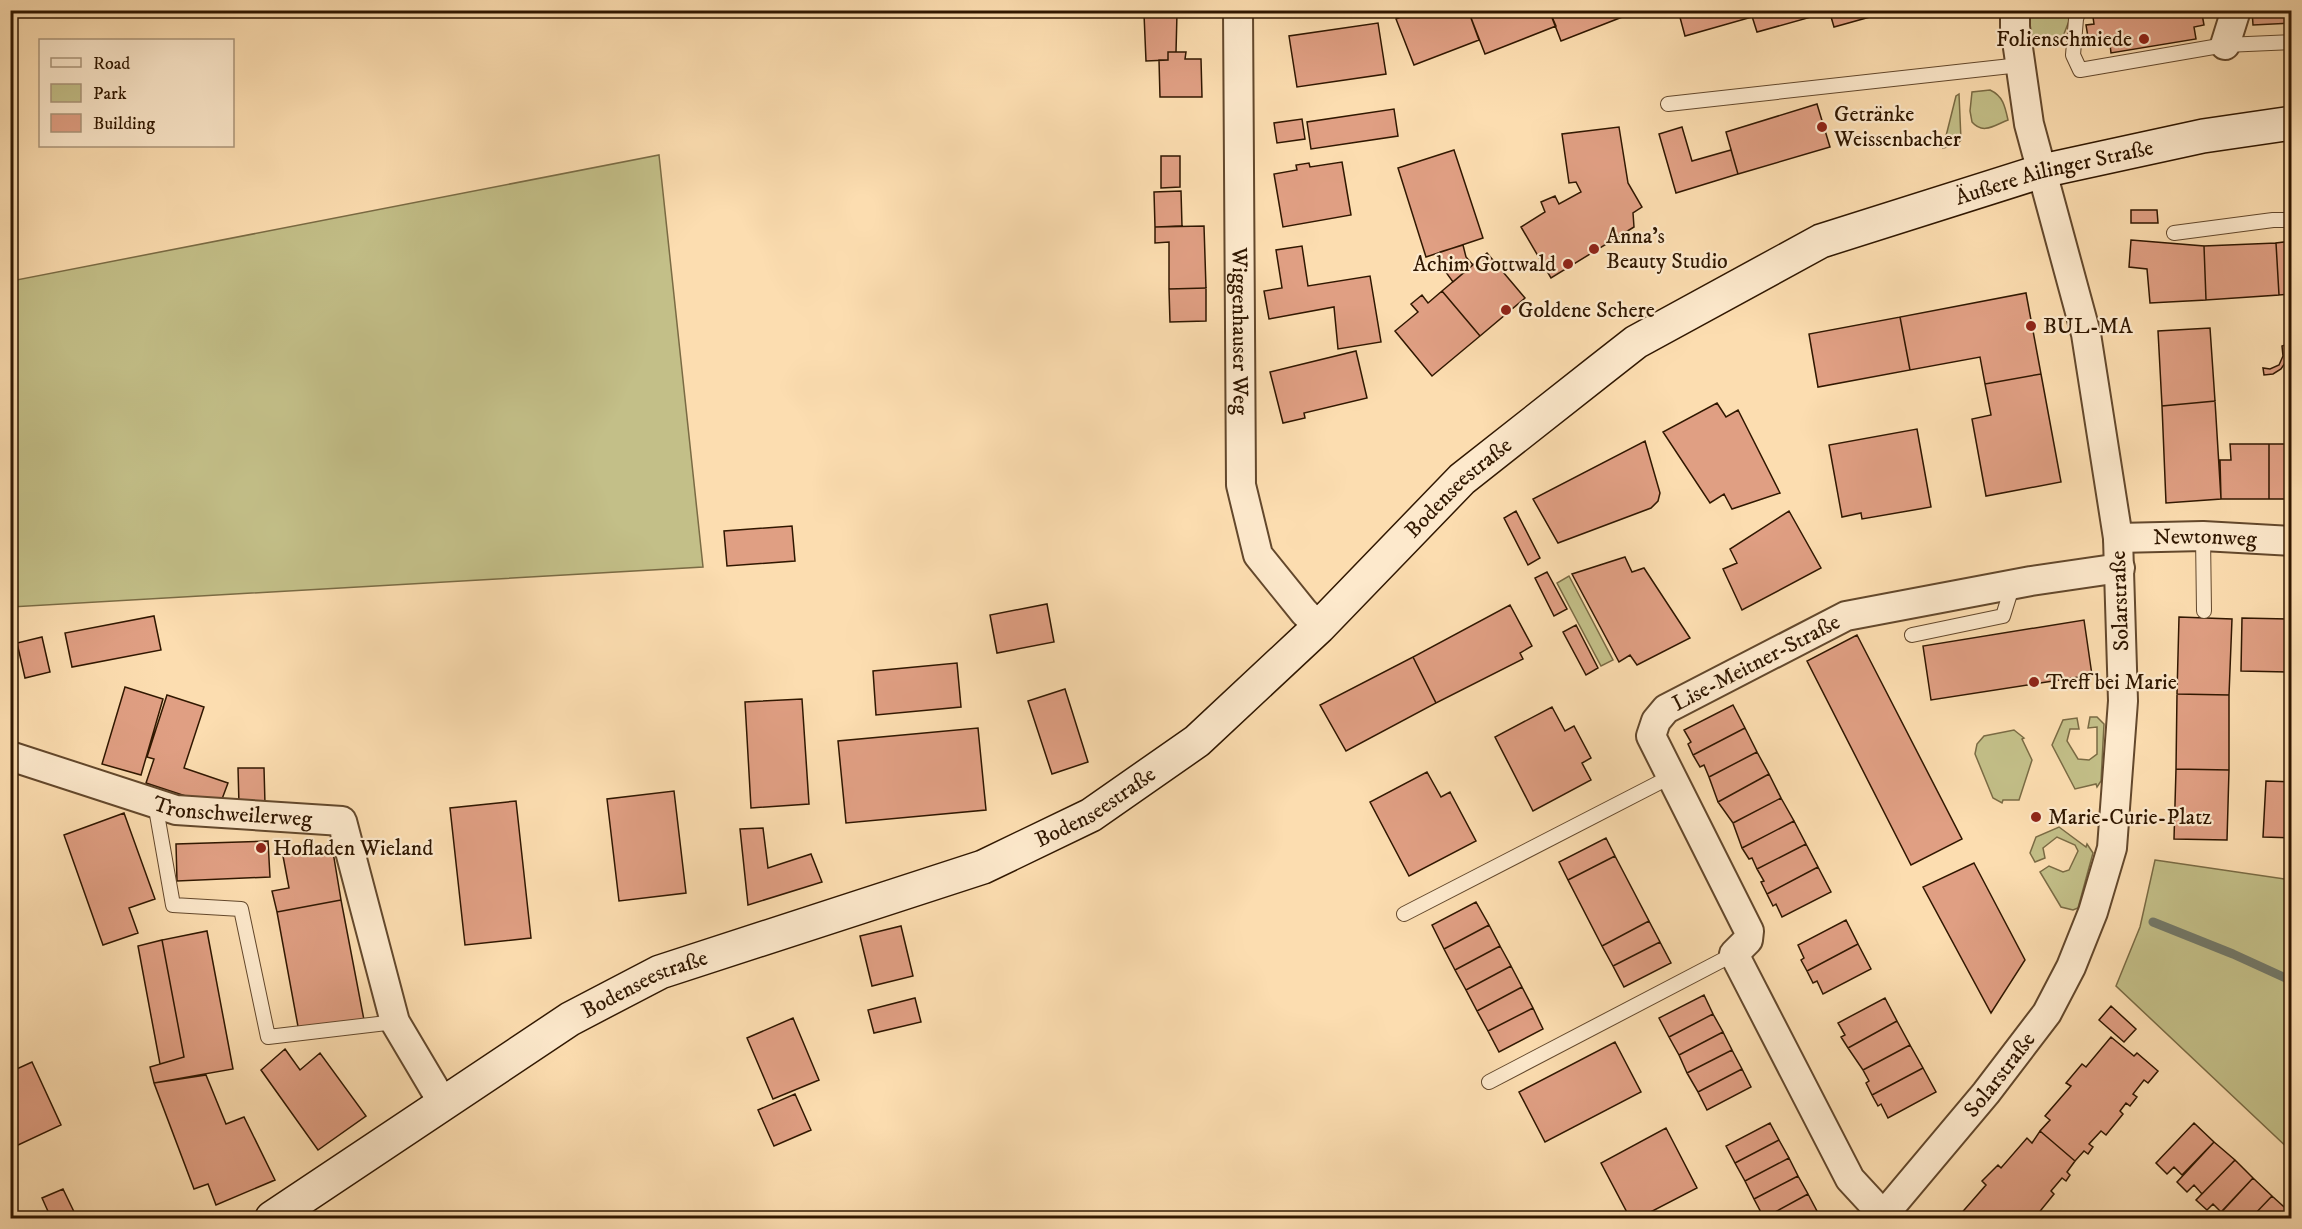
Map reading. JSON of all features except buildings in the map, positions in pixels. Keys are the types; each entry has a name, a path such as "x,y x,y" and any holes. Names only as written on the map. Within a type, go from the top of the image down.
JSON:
{"main road":[{"name":"Äußere Ailinger Straße","path":"1821,241 2042,171 2203,136 2292,123"},
{"name":"Bodenseestraße","path":"272,1218 570,1019 660,972 983,867 1091,815 1197,741 1319,627 1462,479 1636,342 1821,241"}],"street":[{"name":"Wiggenhauser Weg","path":"1238,10 1241,485 1258,555 1319,627"},
{"name":"Solarstraße","path":"1883,1218 1986,1093 2047,1013 2071,967 2093,912 2112,848 2123,701 2118,538 2086,334 2029,124 2015,27 2015,10"},
{"path":"2225,45 2236,10"},
{"name":"Newtonweg","path":"2118,538 2203,536 2292,541"},
{"name":"Lise-Meitner-Straße","path":"1734,954 1748,940 1749,931 1651,736 1656,721 1666,709 1846,616 2013,584 2120,568"},
{"name":"Tronschweilerweg","path":"10,756 176,810 342,821 395,1022 442,1103"},
{"path":"1734,954 1850,1179 1883,1218"}],"lane":[{"path":"2079,10 2073,55 2080,70 2225,45 2292,42"},
{"path":"1668,104 2020,65"},
{"path":"2174,233 2272,220 2292,220"},
{"path":"2203,536 2204,611"},
{"path":"1912,634 2003,616 2013,584"},
{"path":"1404,914 1670,777"},
{"path":"155,803 173,905 241,909 268,1038 395,1022"},
{"path":"1489,1082 1734,954"}],"green space":[{"path":"2028,11 2073,11 2060,44 2028,44"},
{"path":"1990,90 2001,98 2008,120 1989,128 1980,128 1972,122 1970,111 1972,92"},
{"path":"1959,94 1961,140 1956,145 1943,148 1956,96"},
{"path":"659,155 703,567 11,607 11,281"},
{"path":"1569,576 1613,660 1601,666 1557,583"},
{"path":"2090,717 2097,717 2104,724 2101,781 2097,787 2096,784 2075,789 2052,745 2063,720 2077,718 2079,729 2070,729 2067,741 2078,759 2089,760 2097,754 2097,727 2088,728"},
{"path":"2014,730 2024,738 2022,739 2032,760 2019,800 2003,800 2002,803 1993,798 1975,754 1977,744 1984,736"},
{"path":"2059,827 2086,847 2087,844 2093,853 2078,908 2073,910 2061,907 2040,872 2049,866 2063,872 2069,870 2078,851 2075,845 2057,837 2043,848 2045,858 2035,862 2030,853 2036,837"},
{"path":"2155,860 2291,880 2291,1151 2116,986 2140,927"}],"waterway":[{"path":"2153,922 2233,954 2292,981"}],"place":[{"name":"Folienschmiede","path":"2144,39"},
{"name":"Getränke Weissenbacher","path":"1822,127"},
{"name":"Anna's Beauty Studio","path":"1594,249"},
{"name":"Achim Gottwald","path":"1568,264"},
{"name":"Goldene Schere","path":"1506,310"},
{"name":"BUL-MA","path":"2031,326"},
{"name":"Treff bei Marie","path":"2034,682"},
{"name":"Marie-Curie-Platz","path":"2036,817"},
{"name":"Hofladen Wieland","path":"261,848"}]}
